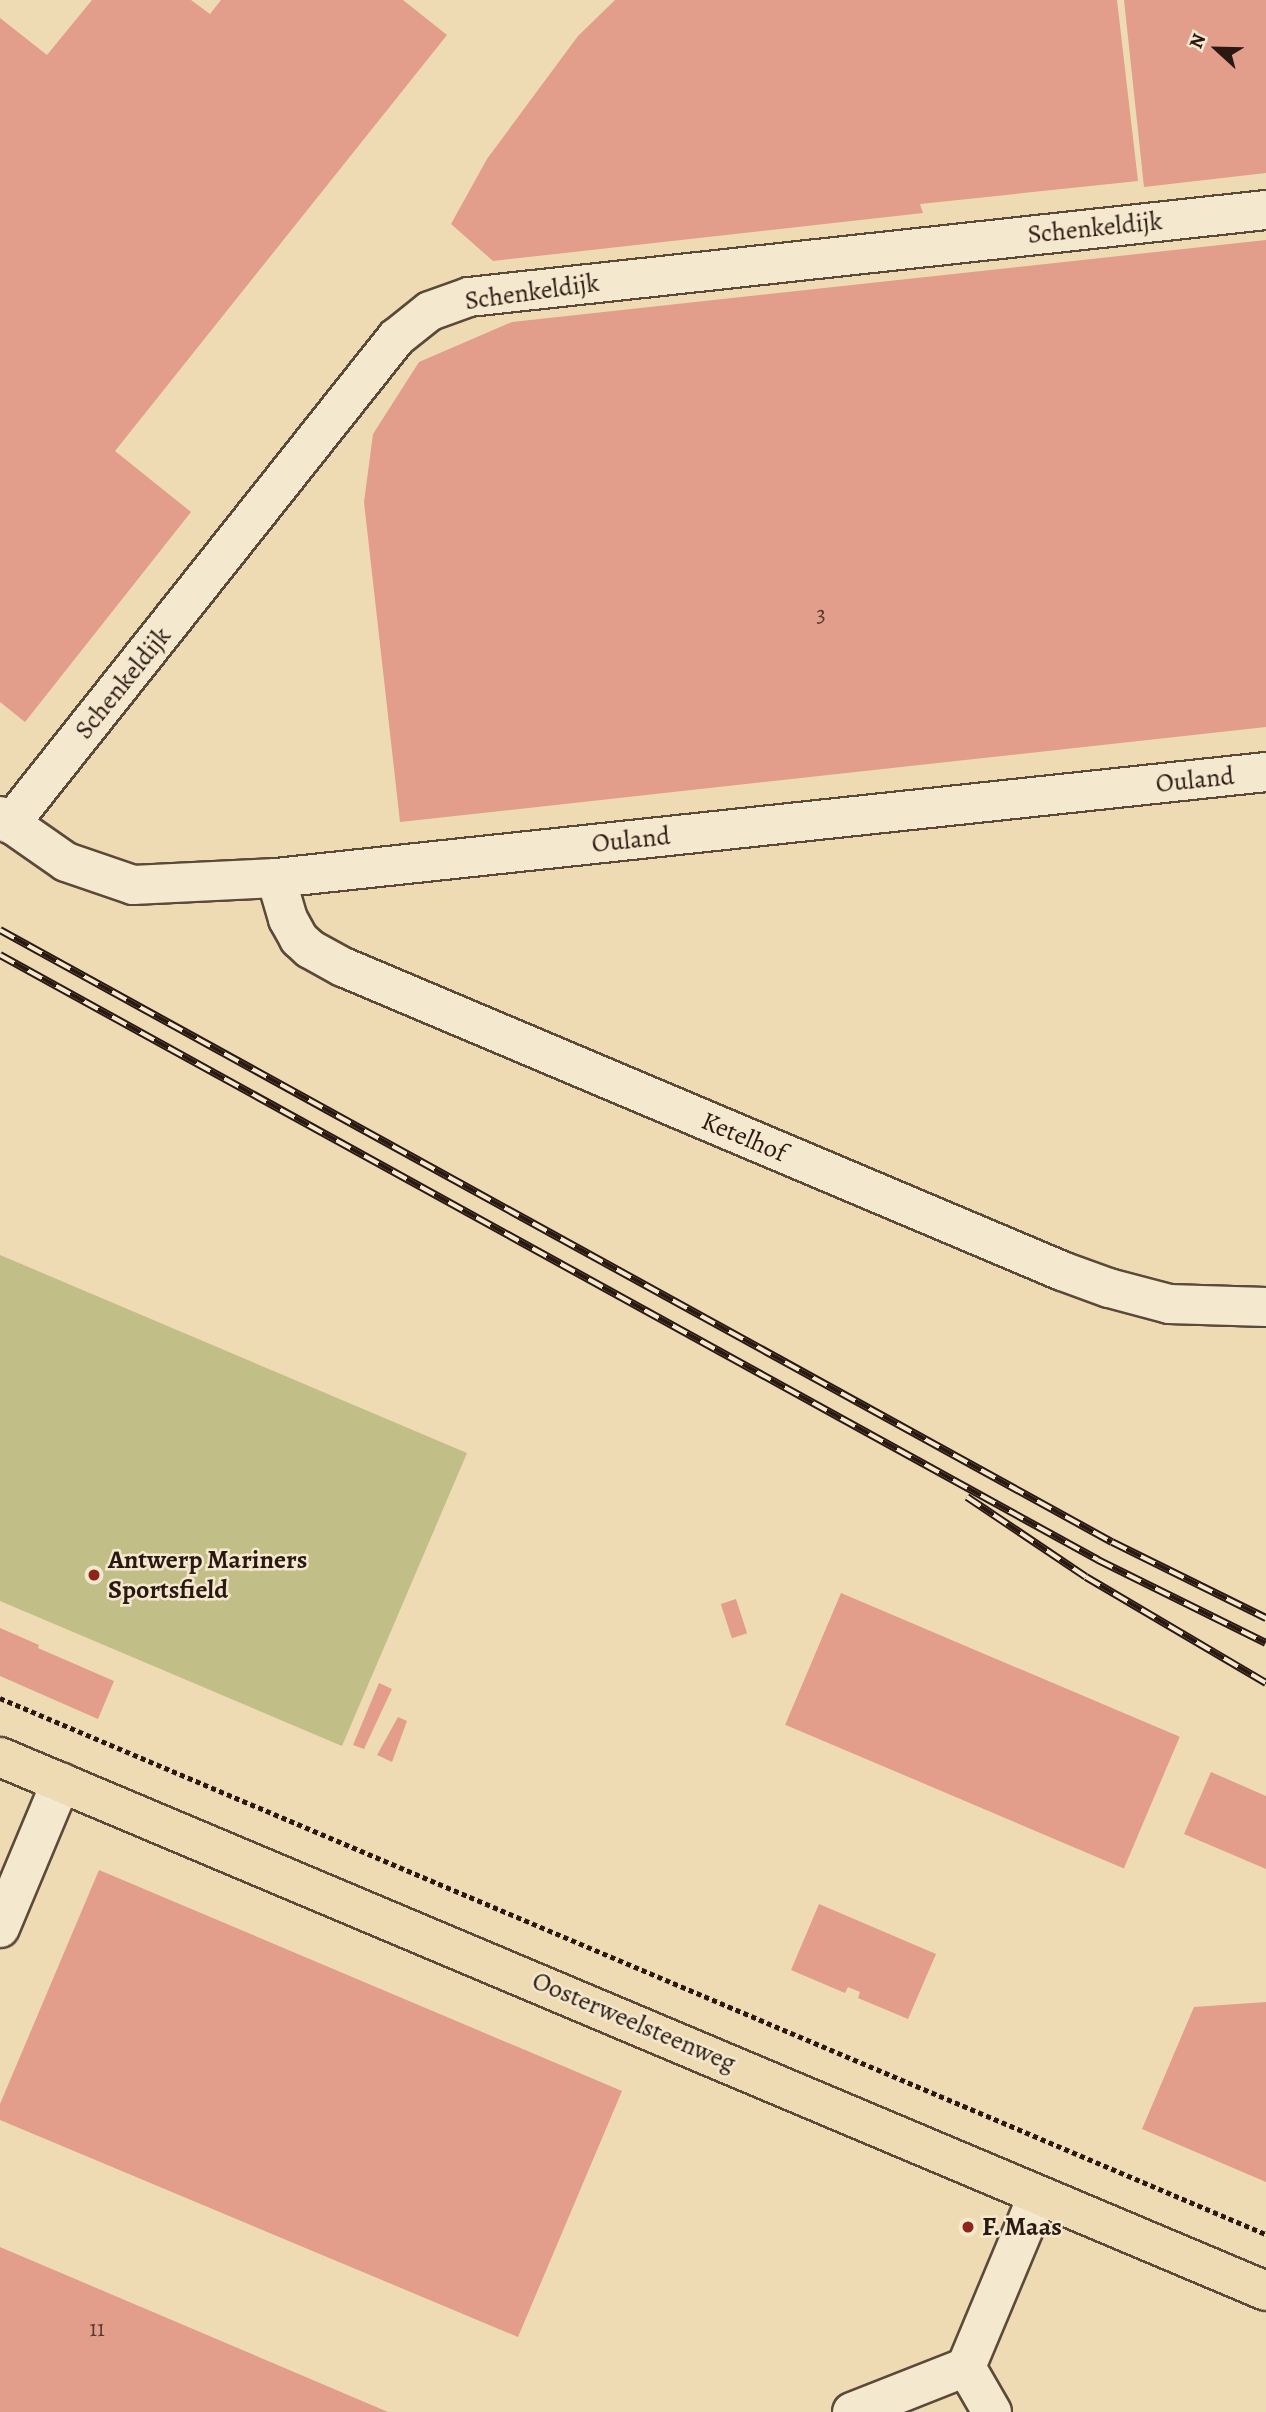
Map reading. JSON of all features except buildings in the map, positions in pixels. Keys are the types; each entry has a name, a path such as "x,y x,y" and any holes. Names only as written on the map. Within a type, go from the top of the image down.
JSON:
{"main road":[{"name":"Oosterweelsteenweg","path":"0,1757 1266,2291"}],"street":[{"name":"Schenkeldijk","path":"5,820 396,338 430,311 469,297 1266,209"},
{"name":"Ouland","path":"5,820 66,862 133,884 276,878 1266,772"},
{"name":"Ketelhof","path":"276,878 288,919 299,939 310,949 343,967 1085,1280 1169,1304 1266,1307"},
{"path":"0,1928 61,1782"},
{"path":"852,2412 966,2367 1038,2195"},
{"path":"966,2367 992,2412"}],"path":[{"path":"0,1698 1266,2234"}],"shaded area":[{"path":"0,1255 467,1453 342,1746 0,1601"}],"railway":[{"path":"0,930 1112,1542 1266,1618"},
{"path":"0,955 1098,1560 1266,1643"},
{"path":"967,1497 1086,1577 1266,1683"}],"place":[{"name":"Antwerp Mariners Sportsfield","path":"94,1575"},
{"name":"F. Maas","path":"968,2227"}]}
